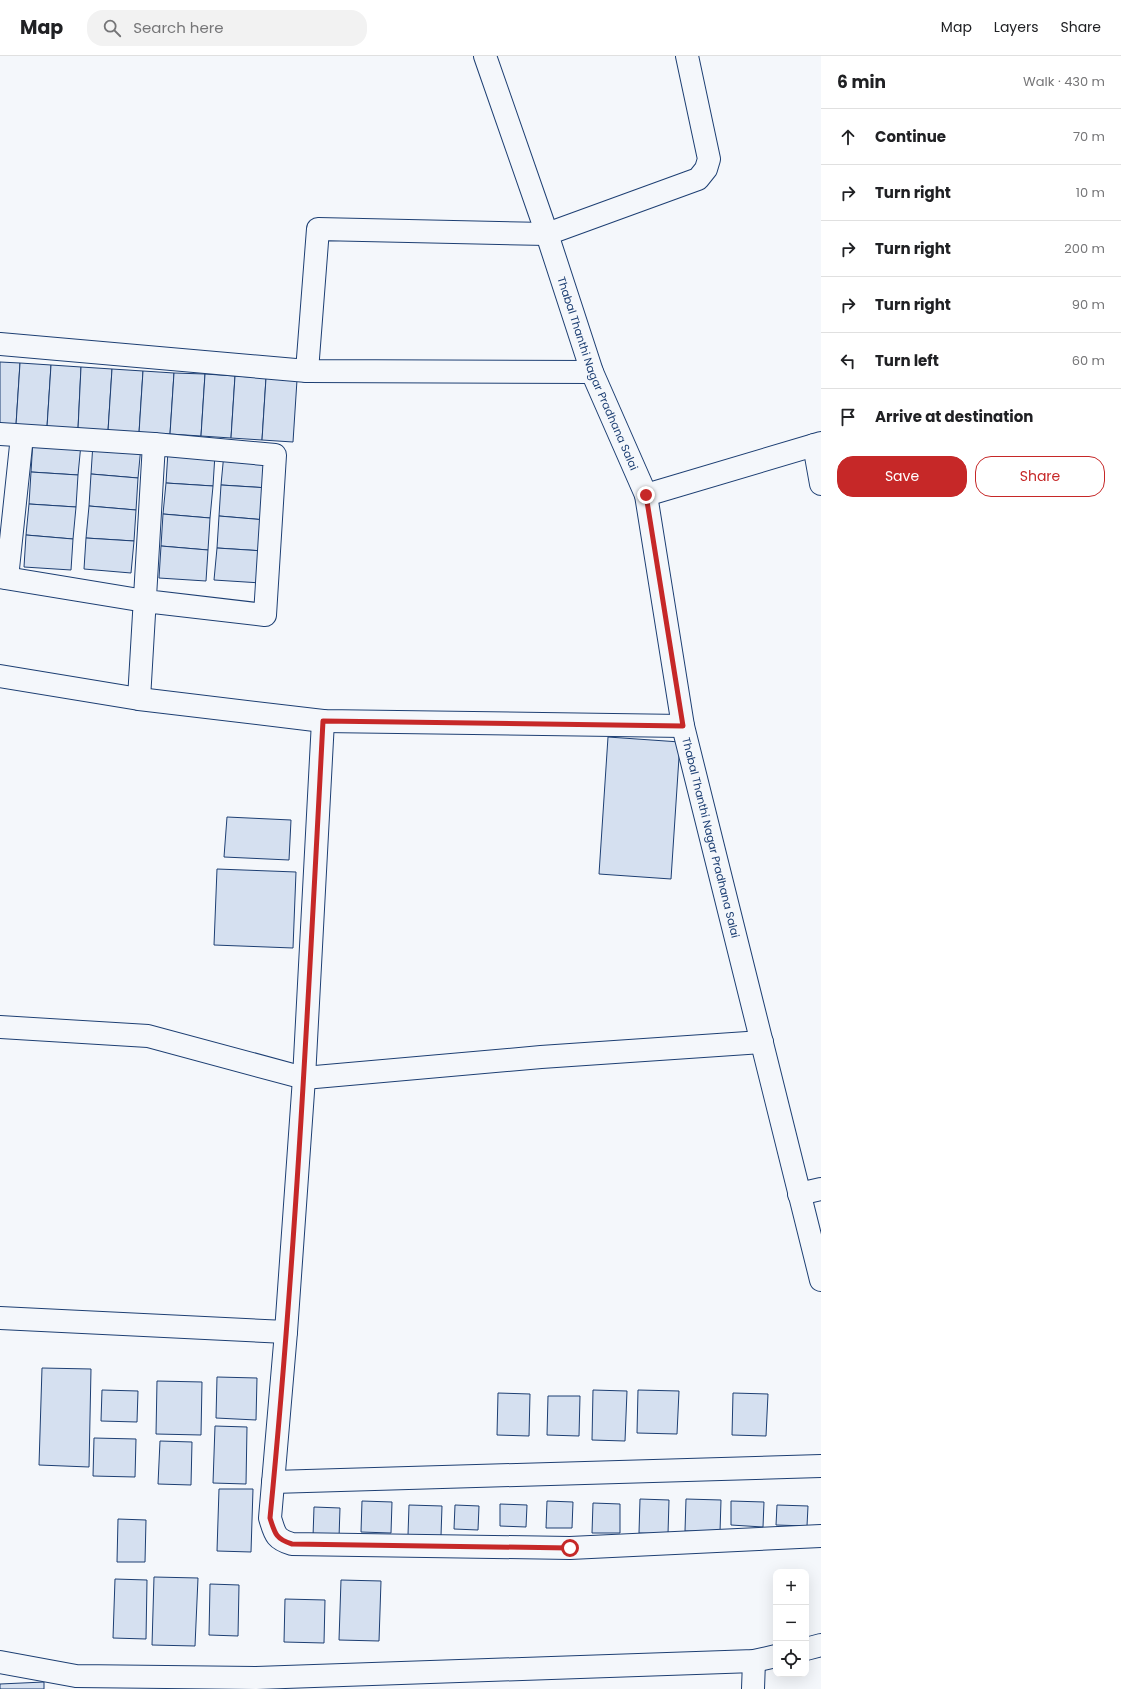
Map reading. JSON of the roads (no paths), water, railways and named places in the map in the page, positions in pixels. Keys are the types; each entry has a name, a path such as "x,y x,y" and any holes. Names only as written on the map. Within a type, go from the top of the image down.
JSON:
{"street":[{"name":"Thabal Thanthi Nagar Pradhana Salai","path":"485,56 547,234 592,372 646,495 683,726 821,1280"},
{"path":"307,371 318,229 547,234 698,179 710,159 687,56"},
{"path":"0,344 307,371 592,372"},
{"path":"0,434 154,444 275,455 265,615 145,601 4,578 22,436"},
{"path":"139,699 154,444"},
{"path":"646,495 817,444 821,484"},
{"path":"0,676 139,699 323,721 683,726"},
{"path":"323,721 304,1078 286,1332 270,1518 275,1534 282,1541 292,1544 570,1548 821,1536"},
{"path":"0,1027 148,1036 304,1078 542,1057 762,1042"},
{"path":"799,1194 821,1189"},
{"path":"0,1318 286,1332"},
{"path":"273,1482 821,1466"},
{"path":"809,1648 821,1645"},
{"path":"0,1662 76,1682 256,1683 754,1661 773,1657"},
{"path":"753,1689 754,1661"}]}
